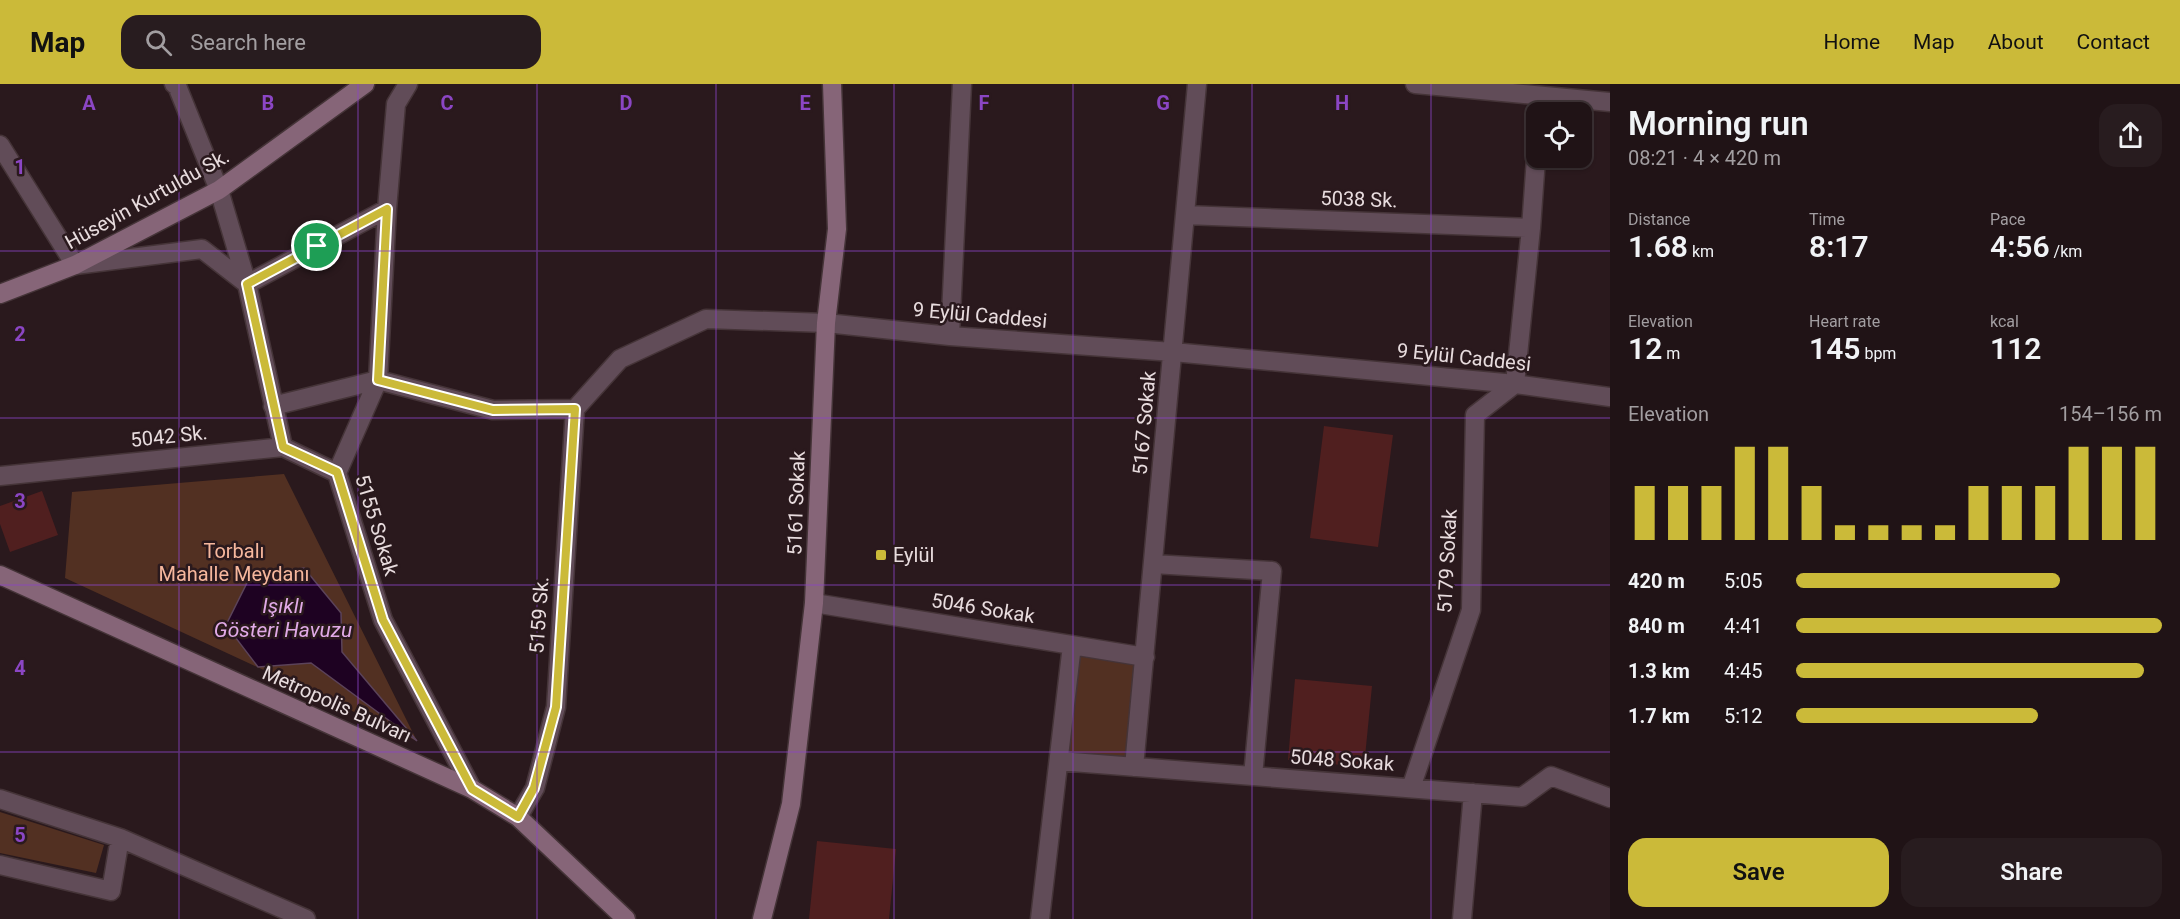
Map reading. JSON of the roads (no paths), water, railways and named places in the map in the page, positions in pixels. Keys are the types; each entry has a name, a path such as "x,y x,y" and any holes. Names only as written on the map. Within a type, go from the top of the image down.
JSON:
{"main road":[{"name":"Hüseyin Kurtuldu Sk.","path":"0,294 75,265 219,190 365,84"},
{"name":"5161 Sokak","path":"762,919 791,804 814,603 826,323 837,229 832,84"},
{"name":"Metropolis Bulvarı","path":"0,575 472,789 518,817 626,919"}],"street":[{"path":"174,84 177,86 219,190 247,284 283,447 337,472"},
{"name":"5155 Sokak","path":"408,84 396,104 387,209 378,380 337,472 383,620 472,789"},
{"path":"950,336 963,84"},
{"name":"5167 Sokak","path":"1134,767 1197,84"},
{"path":"1415,84 1536,98 1610,102"},
{"path":"0,145 75,265 202,249 247,284"},
{"path":"1515,384 1532,228 1535,168"},
{"path":"247,284 387,209"},
{"name":"5038 Sk.","path":"1185,215 1532,228"},
{"name":"9 Eylül Caddesi","path":"575,409 620,359 706,319 826,323 950,336 1173,352 1515,384 1610,397"},
{"path":"273,406 378,380 493,410 575,409"},
{"name":"5179 Sokak","path":"1411,788 1471,610 1475,415 1515,384"},
{"name":"5159 Sk.","path":"518,817 534,788 556,707 575,409"},
{"name":"5042 Sk.","path":"0,476 283,447"},
{"path":"1153,564 1272,571 1253,776"},
{"name":"5046 Sokak","path":"814,603 1145,657"},
{"path":"1040,919 1072,645"},
{"name":"5048 Sokak","path":"1059,761 1522,797 1551,776 1610,798"},
{"path":"1462,919 1473,793"},
{"path":"0,799 120,838 306,919"},
{"path":"0,865 111,891 120,838"}],"water":[{"name":"Işıklı Gösteri Havuzu","path":"304,568 341,613 342,652 417,741 311,663 258,667 226,625 251,575"}],"place":[{"name":"Eylül","path":"881,555"}],"park label":[{"name":"Torbalı Mahalle Meydanı","path":"234,562"}]}
